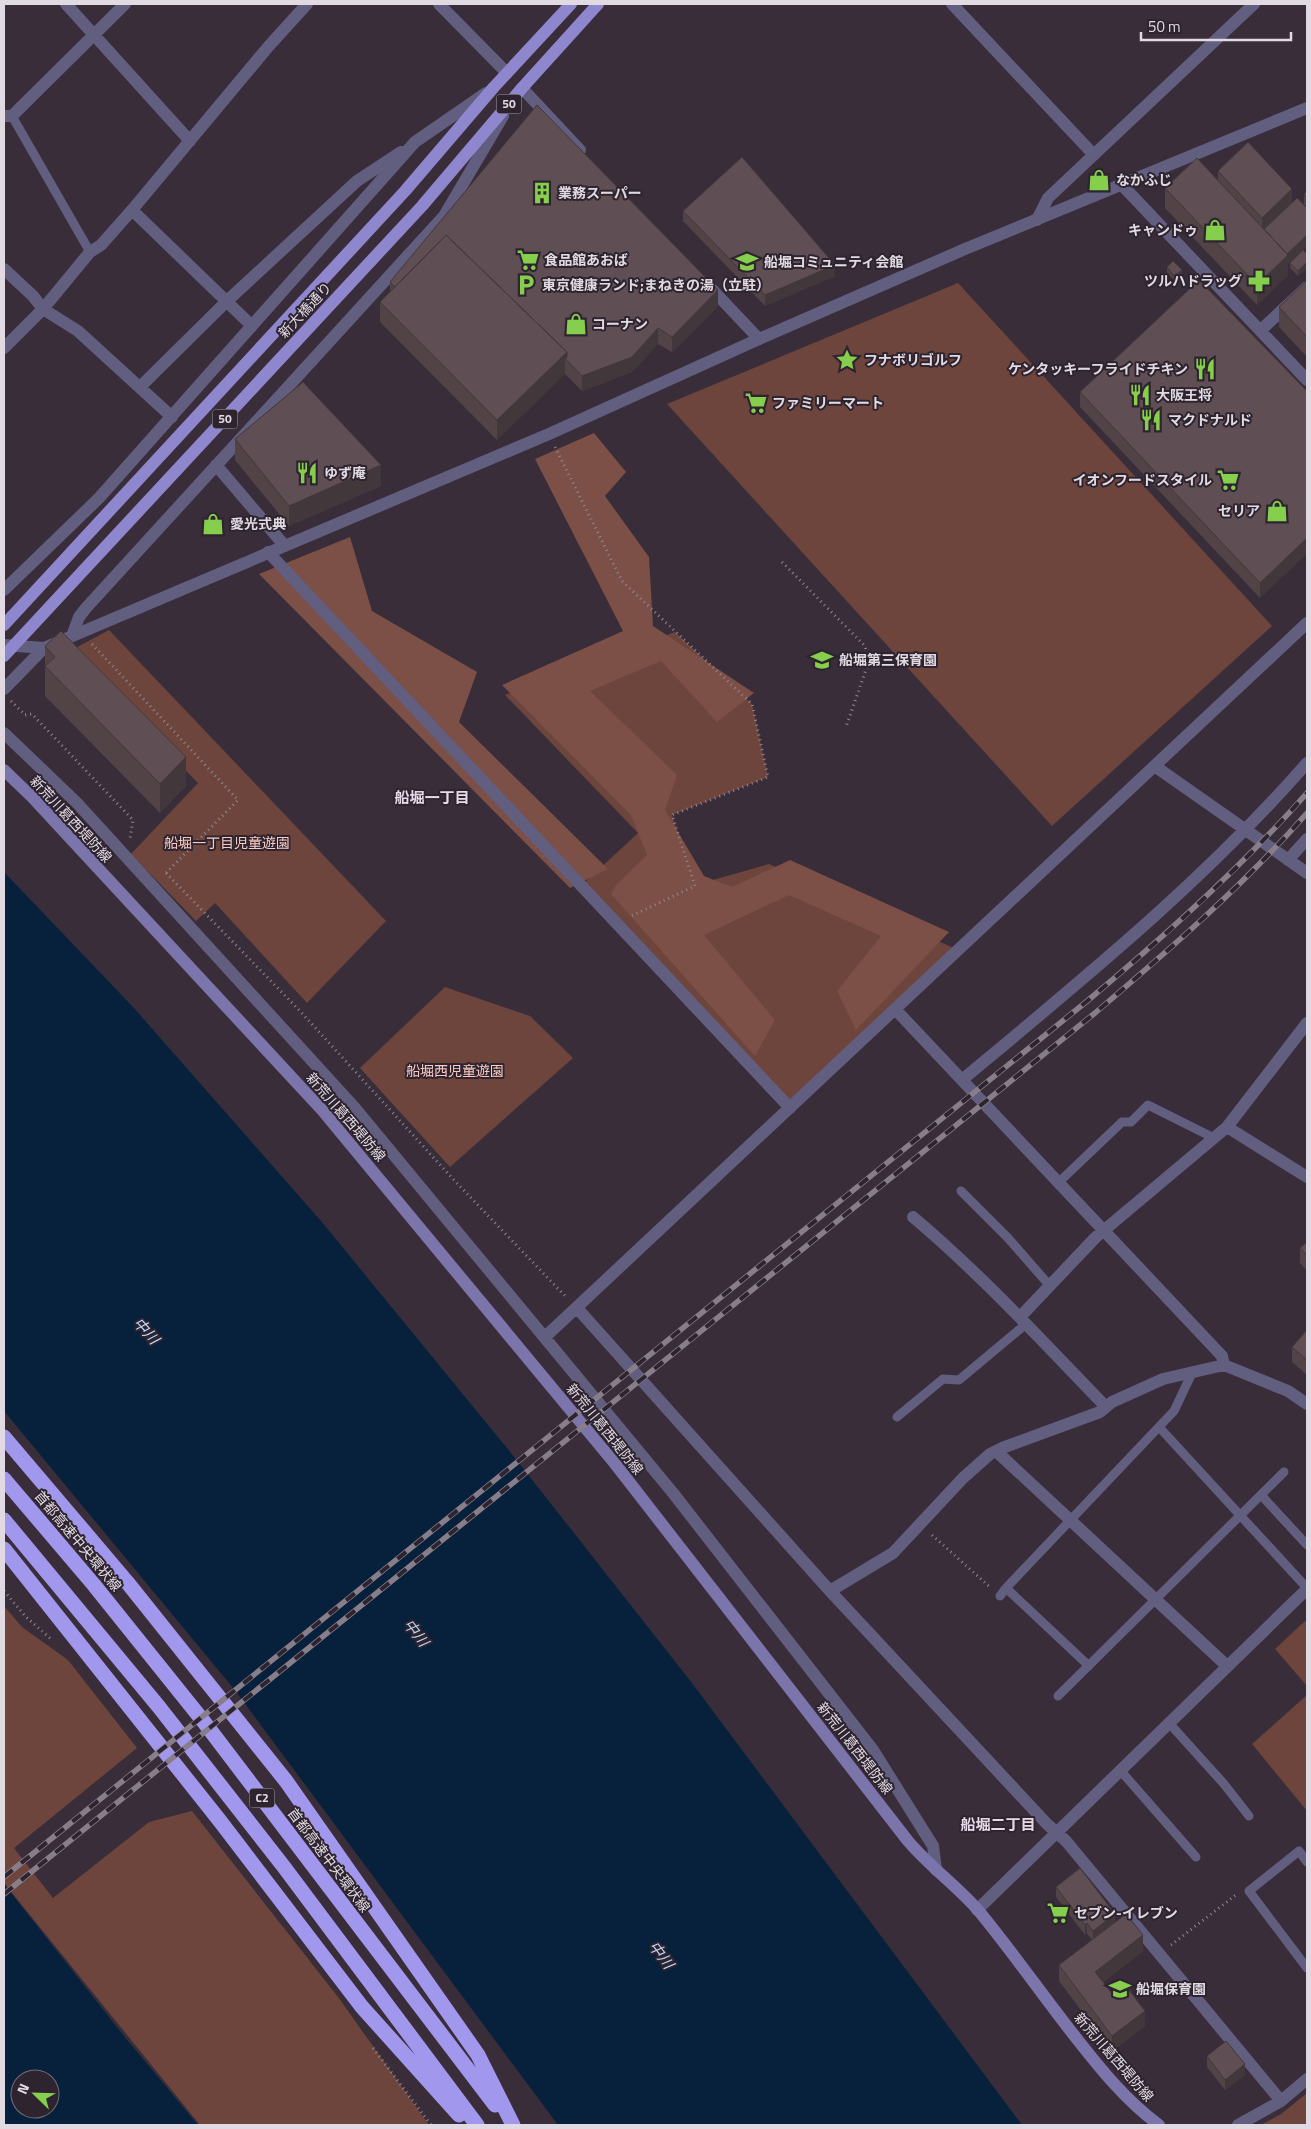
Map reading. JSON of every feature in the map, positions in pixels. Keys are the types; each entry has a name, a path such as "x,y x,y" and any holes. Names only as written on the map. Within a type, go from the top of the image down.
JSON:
{"highway":[{"path":"4,1437 127,1582 286,1781 478,2055 512,2125"},
{"name":"首都高速中央環状線","path":"4,1479 94,1585 204,1722 512,2125"},
{"name":"C2","path":"4,1520 159,1707 284,1867 477,2125"},
{"path":"4,1549 220,1822 362,2007 468,2125"}],"main road":[{"name":"新大橋通り","path":"7,622 405,191 494,87 571,4"},
{"name":"新大橋通り","path":"4,656 422,206 522,88 598,4"},
{"name":"新荒川葛西堤防線","path":"4,770 322,1110 616,1465 908,1841 925,1861 977,1910 1090,2056 1124,2095 1141,2112 1159,2125"}],"street":[{"path":"66,4 190,141"},
{"path":"8,116 125,4"},
{"path":"4,348 43,309 90,252 101,245 132,210 268,47 307,4"},
{"path":"439,4 507,73"},
{"path":"952,4 1094,155"},
{"path":"1037,220 1048,198 1254,4"},
{"path":"140,388 227,301 357,181 494,87"},
{"path":"522,88 589,159"},
{"path":"76,634 79,617 86,608 444,216 513,99"},
{"path":"4,689 44,648 549,434 759,339 1037,220 1307,108"},
{"path":"4,590 99,498 415,142"},
{"path":"1122,185 1307,380"},
{"path":"132,210 252,326"},
{"path":"4,269 33,296 43,309 78,332 172,417"},
{"path":"700,278 759,339"},
{"path":"1261,330 1307,287"},
{"path":"216,464 284,545"},
{"path":"268,552 790,1108"},
{"path":"545,1337 1307,623"},
{"path":"4,645 44,648"},
{"path":"4,733 77,803 355,1108 673,1493 873,1750 933,1846 936,1870"},
{"path":"962,1080 1139,932 1193,883 1307,763"},
{"path":"1156,766 1307,873"},
{"path":"1288,860 1307,839"},
{"path":"895,1009 1222,1356 1224,1364"},
{"path":"1023,1321 1050,1286 1104,1231 1227,1127 1307,1023"},
{"path":"1227,1127 1307,1177"},
{"path":"913,1217 954,1252 1106,1407"},
{"path":"577,1308 830,1591 1056,1833 1066,1841 1281,2101"},
{"path":"830,1591 892,1553 963,1478 996,1451 1100,1412 1112,1402 1163,1379 1224,1364 1288,1391 1307,1404"},
{"path":"996,1451 1228,1666"},
{"path":"977,1910 1307,1588"},
{"path":"1238,2125 1281,2101 1307,2079"}],"lane":[{"path":"8,116 90,252"},
{"path":"1058,1183 1122,1122 1131,1122 1148,1105 1214,1138"},
{"path":"961,1191 1008,1238 1050,1286"},
{"path":"897,1417 943,1378 960,1380 1023,1321"},
{"path":"1089,1666 1003,1592 1174,1411 1192,1373"},
{"path":"1159,1427 1307,1588"},
{"path":"1058,1696 1284,1472"},
{"path":"1261,1495 1307,1545"},
{"path":"1169,1723 1224,1784 1249,1816"},
{"path":"1120,1770 1196,1857"},
{"path":"1307,1862 1299,1851 1249,1891 1307,1968"}],"path":[{"path":"549,434 622,581 752,704 768,777 672,815 695,886 617,924"},
{"path":"782,562 865,646 869,661 846,726"},
{"path":"76,634 238,800 153,886"},
{"path":"11,701 25,715 32,714 133,820 126,857"},
{"path":"166,873 300,1011 453,1179 577,1308"},
{"path":"920,1524 1003,1592"},
{"path":"1160,1953 1244,1889 1249,1891"}],"green space":[{"path":"958,283 1272,626 1052,826 667,404"},
{"name":"船堀一丁目児童遊園","path":"109,630 386,921 307,1003 215,903 196,921 131,854 198,783 70,651"},
{"path":"675,632 752,704 768,777 672,815 695,885 769,864 958,950 790,1108 581,886 638,833 505,695"},
{"name":"船堀西児童遊園","path":"445,987 530,1016 573,1058 450,1167 360,1068"},
{"path":"4,1606 22,1627 68,1660 137,1748 14,1848 53,1898 149,1822 192,1811 338,1997 429,2125 200,2125 4,1883"},
{"path":"1305,1621 1307,1624 1307,1686 1275,1649"},
{"path":"1307,1695 1307,1811 1252,1744"},
{"path":"1307,2093 1307,2125 1261,2125 1281,2114"}],"shaded area":[{"path":"594,433 626,472 605,496 649,557 653,626 754,693 717,722 661,661 590,691 677,775 665,810 704,876 732,887 790,860 949,932 856,1030 837,991 881,936 789,895 704,935 775,1020 755,1056 611,894 617,884 647,855 631,815 502,685 623,631 535,459"},
{"path":"350,537 372,611 477,672 459,722 608,869 570,888 259,574"}],"water":[{"name":"中川","path":"4,872 133,1007 321,1221 511,1453 692,1683 1022,2125 558,2125 234,1689 4,1411"},
{"path":"4,1884 128,2041 198,2125 4,2125"}],"building":[{"name":"業務スーパー","path":"537,105 718,290 672,337 658,328 632,357 582,376 565,358 567,357 567,352 446,235 395,287 390,282"},
{"path":"1248,142 1292,189 1262,218 1218,171"},
{"path":"742,157 835,265 765,295 683,211"},
{"path":"1197,158 1288,255 1257,285 1165,188"},
{"path":"1297,198 1307,208 1307,235 1287,254 1264,229"},
{"path":"446,235 567,352 497,420 380,302"},
{"path":"1303,250 1307,254 1307,262 1298,271 1290,263"},
{"path":"1173,261 1182,270 1174,276 1167,267"},
{"name":"イオンフードスタイル","path":"1199,280 1307,391 1307,538 1260,583 1080,392"},
{"path":"1307,280 1307,337 1279,307"},
{"name":"ゆず庵","path":"303,382 381,465 289,506 235,439"},
{"path":"61,631 186,757 160,784 45,666 55,657 45,646"},
{"path":"1307,1242 1307,1255 1300,1248"},
{"path":"1307,1330 1307,1360 1292,1347"},
{"path":"1080,1868 1115,1914 1093,1931 1087,1923 1085,1925 1056,1887"},
{"path":"1126,1914 1143,1935 1095,1972 1117,2000 1129,1990 1145,2011 1112,2036 1059,1965"},
{"path":"1226,2041 1245,2064 1225,2080 1207,2056"}],"railway":[{"path":"4,1877 1086,1002 1201,902 1255,849 1307,793"},
{"path":"4,1894 1095,1013 1231,892 1307,813"}],"place":[{"name":"なかふじ","path":"1099,180"},
{"name":"業務スーパー","path":"542,193"},
{"name":"キャンドゥ","path":"1215,230"},
{"name":"食品館あおば","path":"528,260"},
{"name":"船堀コミュニティ会館","path":"747,262"},
{"name":"ツルハドラッグ","path":"1259,281"},
{"name":"東京健康ランド;まねきの湯（立駐）","path":"526,285"},
{"name":"コーナン","path":"576,324"},
{"name":"フナボリゴルフ","path":"847,360"},
{"name":"ケンタッキーフライドチキン","path":"1205,369"},
{"name":"大阪王将","path":"1140,395"},
{"name":"ファミリーマート","path":"756,403"},
{"name":"マクドナルド","path":"1151,420"},
{"name":"ゆず庵","path":"307,473"},
{"name":"イオンフードスタイル","path":"1228,480"},
{"name":"セリア","path":"1277,511"},
{"name":"愛光式典","path":"213,524"},
{"name":"船堀第三保育園","path":"822,660"},
{"name":"セブン-イレブン","path":"1058,1913"},
{"name":"船堀保育園","path":"1120,1989"}],"district":[{"name":"船堀一丁目","path":"432,798"},
{"name":"船堀二丁目","path":"998,1825"}]}
